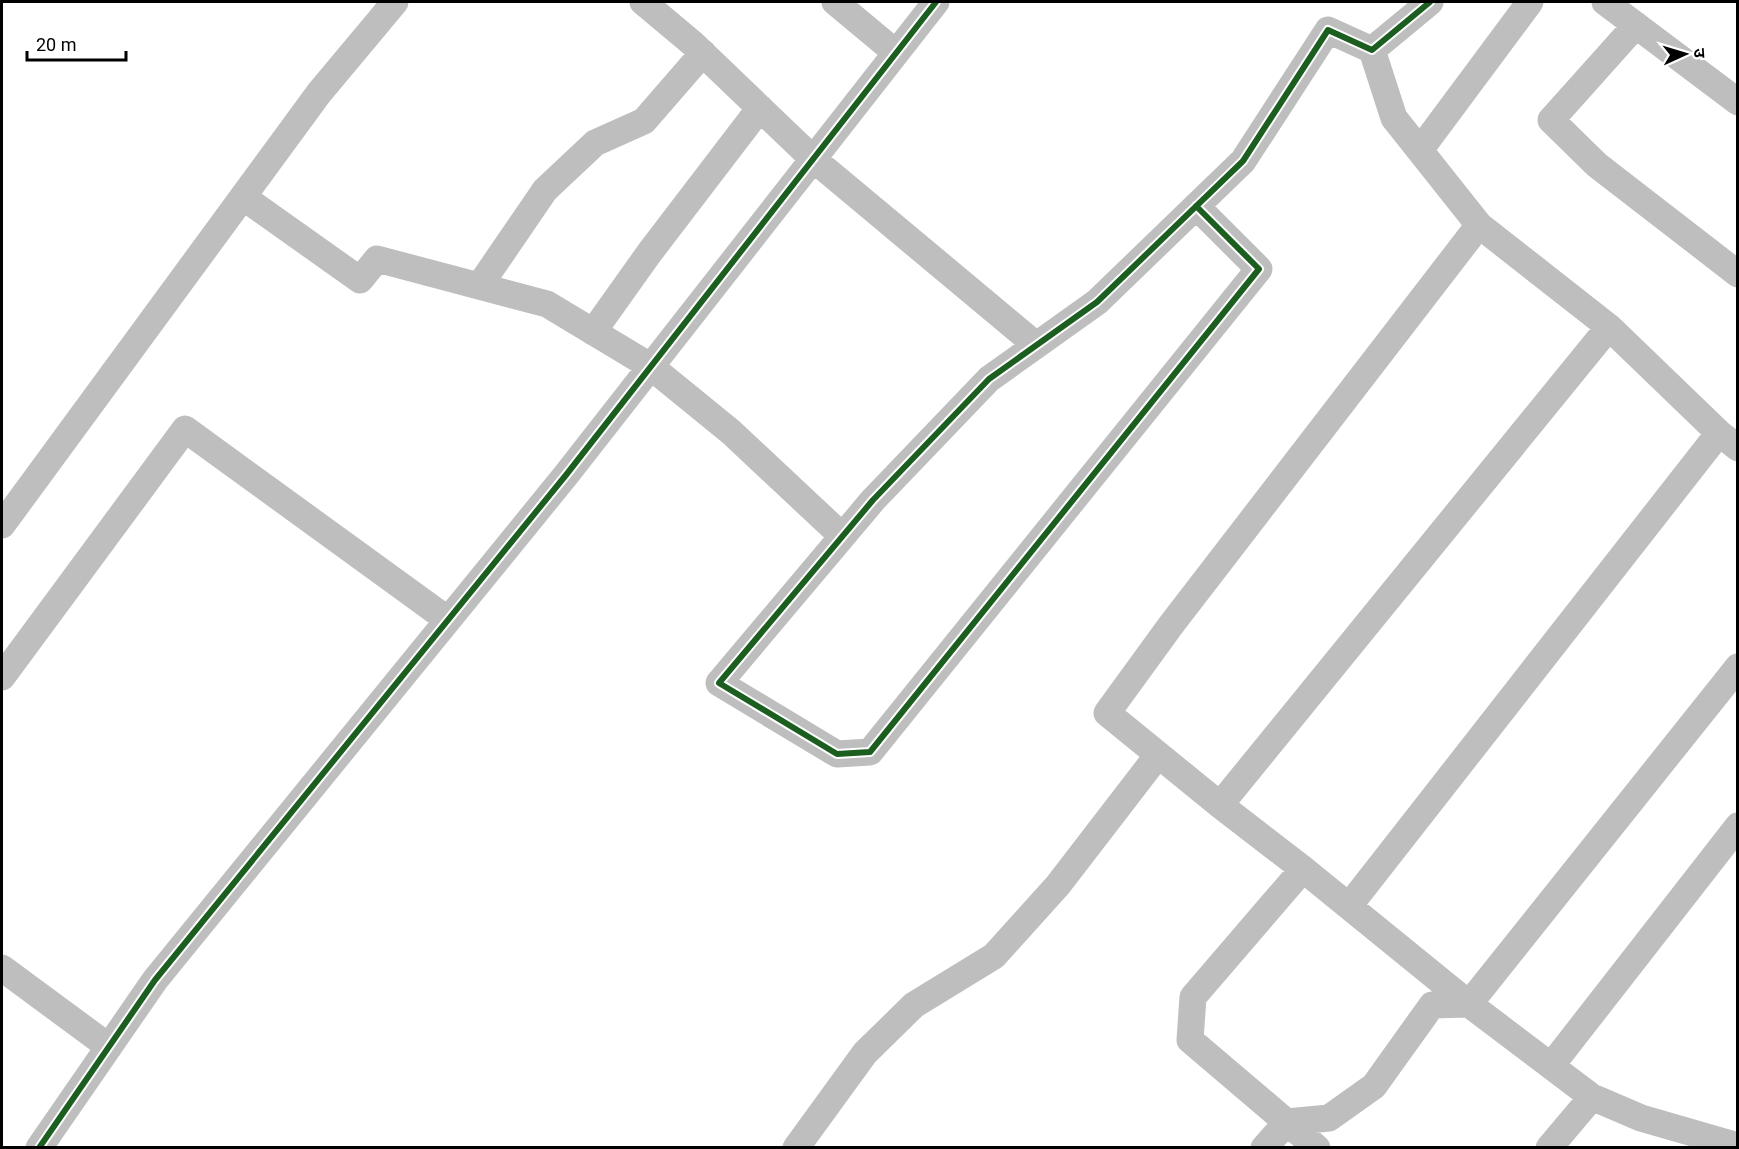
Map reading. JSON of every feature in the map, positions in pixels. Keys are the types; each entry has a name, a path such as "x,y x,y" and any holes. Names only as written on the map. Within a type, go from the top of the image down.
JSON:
{"street":[{"path":"2,525 319,93 395,2"},
{"path":"643,2 703,52 812,158 1036,345"},
{"path":"835,2 895,52"},
{"path":"39,1148 155,980 566,475 936,2"},
{"path":"1372,50 1430,2"},
{"path":"1420,150 1530,2"},
{"path":"1605,2 1737,102"},
{"path":"1636,25 1551,120 1597,165 1737,274"},
{"path":"1196,206 1259,269 870,752 837,754 719,683 873,500 989,379 1097,302 1196,206 1243,161 1328,30 1372,50 1394,118 1479,225 1609,327 1728,440 1349,906"},
{"path":"480,285 545,190 595,143 644,121 703,52"},
{"path":"593,332 650,252 760,108"},
{"path":"243,197 360,280 377,259 548,304 650,366 730,432 842,536"},
{"path":"1479,225 1107,713 1469,1004 1592,1097 1641,1118 1737,1146"},
{"path":"1220,805 1609,327"},
{"path":"2,678 185,429 448,620"},
{"path":"1264,1148 1287,1122 1329,1118 1374,1086 1432,1005 1469,1004 1737,667"},
{"path":"796,1148 865,1053 914,1005 994,956 1058,885 1158,755"},
{"path":"1551,1066 1737,826"},
{"path":"1303,869 1193,997 1190,1040 1317,1148"},
{"path":"2,968 109,1047"},
{"path":"1549,1148 1592,1097"}],"cycle path":[{"path":"39,1148 155,980 566,475 936,2"},
{"path":"1196,206 1259,269 870,752 837,754 719,683 873,500 989,379 1097,302 1243,161 1328,30 1372,50 1430,2"}]}
